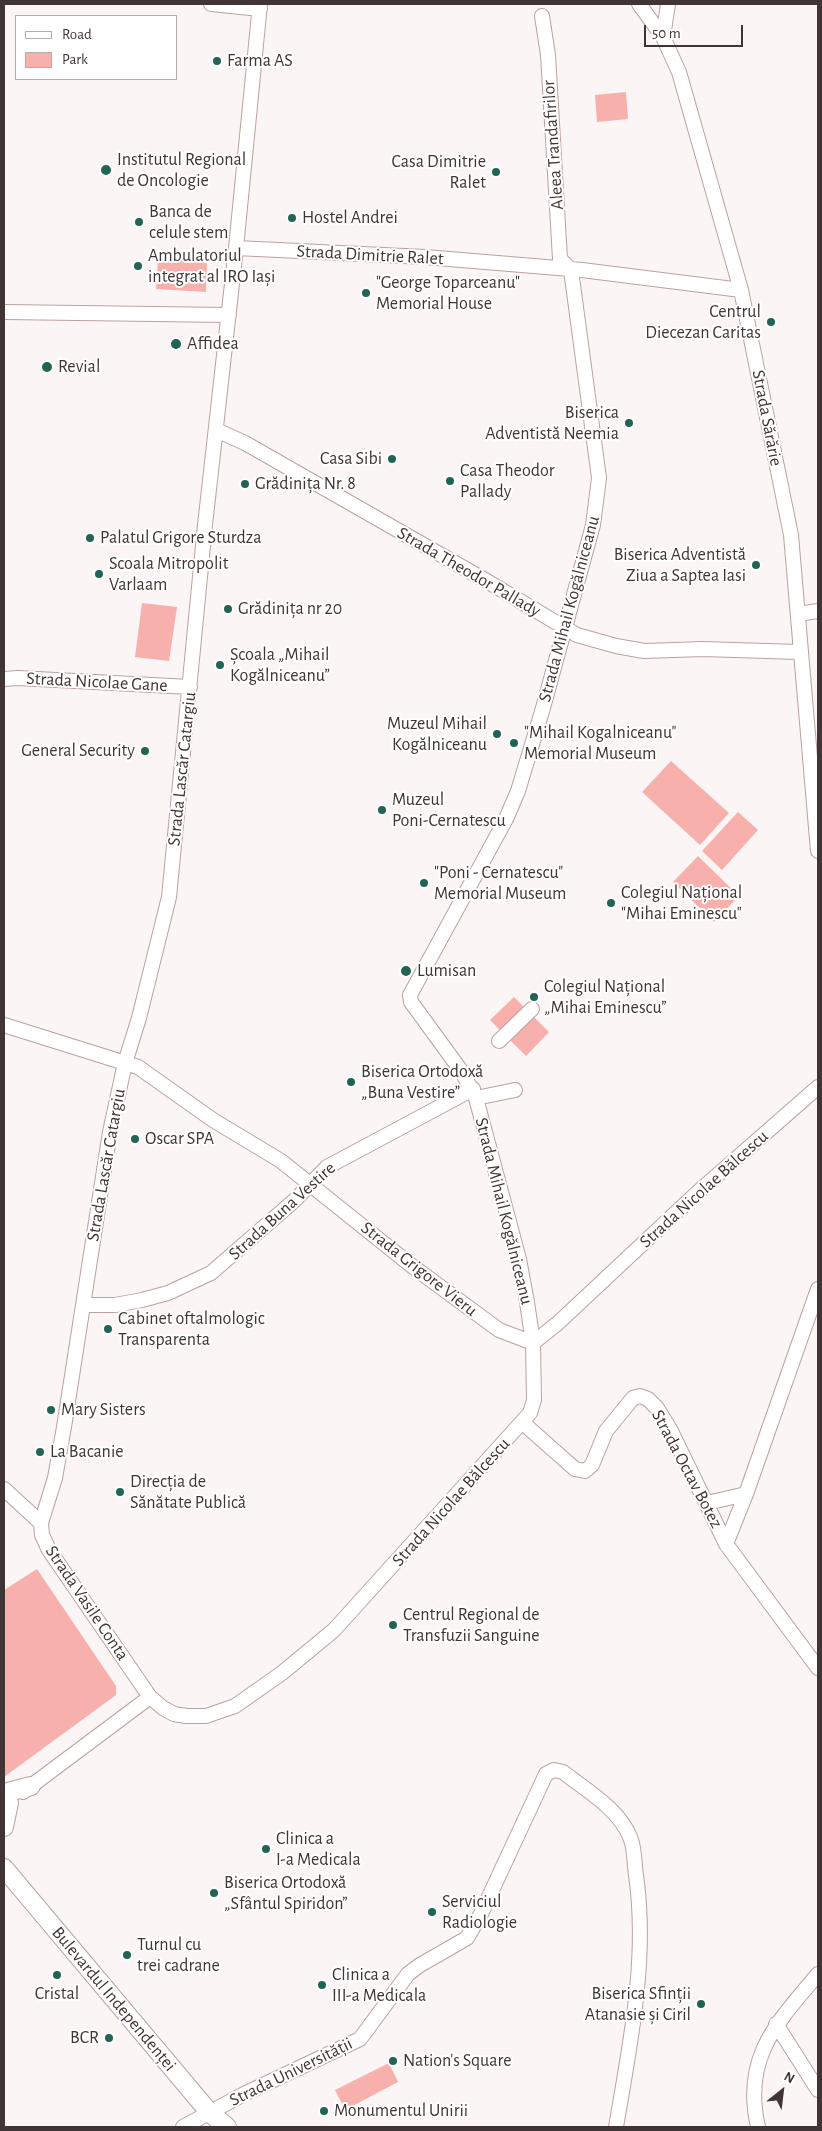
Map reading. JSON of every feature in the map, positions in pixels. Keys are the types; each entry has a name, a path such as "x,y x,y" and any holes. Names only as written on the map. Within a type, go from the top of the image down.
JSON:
{"main road":[{"path":"4,1827 5,1801 31,1786"},
{"name":"Bulevardul Independenței","path":"4,1868 209,2112 227,2127"}],"street":[{"path":"211,4 260,6"},
{"name":"Strada Sărărie","path":"639,4 663,38 679,72 741,290 791,535 798,614 799,652 818,851"},
{"path":"663,38 668,4"},
{"name":"Strada Lascăr Catargiu","path":"41,1523 55,1478 110,1132 125,1063 139,1018 169,897 205,525 229,315 260,6"},
{"name":"Aleea Trandafirilor","path":"542,16 548,55 560,259 571,270"},
{"name":"Strada Dimitrie Ralet","path":"236,248 425,257 571,270 741,290"},
{"name":"Strada Mihail Kogălniceanu","path":"533,1343 519,1259 474,1093 447,1050 411,1002 410,995 501,827 518,790 551,680 593,525 599,478 571,270"},
{"path":"4,312 229,315"},
{"name":"Strada Theodor Pallady","path":"216,430 253,447 577,635 616,646 644,651 702,649 799,652"},
{"path":"798,614 818,611"},
{"name":"Strada Nicolae Gane","path":"4,679 18,678 190,687"},
{"path":"499,1041 532,1009"},
{"name":"Strada Grigore Vieru","path":"4,1025 138,1067 213,1120 281,1160 412,1266 499,1330 533,1343"},
{"name":"Strada Nicolae Bălcescu","path":"150,1697 162,1708 174,1714 186,1716 206,1716 235,1706 282,1674 334,1630 523,1423 530,1413 534,1400 533,1343 558,1323 698,1192 818,1087"},
{"name":"Strada Buna Vestire","path":"83,1305 114,1305 150,1298 168,1293 211,1273 295,1200 327,1167 474,1093 515,1090"},
{"name":"Strada Octav Botez","path":"726,1544 746,1494 818,1290"},
{"name":"Strada Octav Botez","path":"523,1423 575,1469 585,1471 592,1465 606,1431 633,1398 640,1396 648,1398 657,1408 671,1431 726,1544"},
{"name":"Strada Vasile Conta","path":"4,1489 41,1523 42,1534 49,1550 150,1697"},
{"path":"707,1503 746,1494"},
{"path":"726,1544 818,1668"},
{"path":"31,1786 150,1697"},
{"name":"Strada Universității","path":"183,2127 209,2112 360,2039 408,1974 420,1964 467,1938 481,1914 546,1774 554,1770 563,1772 608,1807 620,1819 631,1841 638,1891 638,1985 616,2127"},
{"path":"758,2127 755,2086 760,2054 776,2024 818,1974"},
{"path":"776,2024 818,2090"}],"green space":[{"path":"626,92 628,119 597,122 595,95"},
{"path":"158,258 207,263 206,292 156,289"},
{"path":"142,603 177,607 169,661 135,657"},
{"path":"671,761 729,813 700,845 642,792"},
{"path":"738,812 758,830 722,870 702,851"},
{"path":"698,856 739,896 714,922 673,882"},
{"path":"514,997 549,1032 526,1056 490,1020"},
{"path":"37,1569 116,1686 116,1695 4,1777 4,1590"},
{"path":"389,2063 398,2082 345,2110 335,2090"}],"place":[{"name":"Farma AS","path":"217,61"},
{"name":"Institutul Regional de Oncologie","path":"106,170"},
{"name":"Casa Dimitrie Ralet","path":"496,172"},
{"name":"Hostel Andrei","path":"292,218"},
{"name":"Banca de celule stem","path":"139,222"},
{"name":"Ambulatoriul integrat al IRO Iași","path":"138,266"},
{"name":"\"George Toparceanu\" Memorial House","path":"366,293"},
{"name":"Centrul Diecezan Caritas","path":"771,322"},
{"name":"Affidea","path":"176,344"},
{"name":"Revial","path":"47,367"},
{"name":"Biserica Adventistă Neemia","path":"629,423"},
{"name":"Casa Sibi","path":"392,459"},
{"name":"Casa Theodor Pallady","path":"450,481"},
{"name":"Grădinița Nr. 8","path":"245,484"},
{"name":"Palatul Grigore Sturdza","path":"90,538"},
{"name":"Biserica Adventistă Ziua a Saptea Iasi","path":"756,565"},
{"name":"Scoala Mitropolit Varlaam","path":"99,574"},
{"name":"Grădinița nr 20","path":"228,609"},
{"name":"Școala „Mihail Kogălniceanu”","path":"220,665"},
{"name":"Muzeul Mihail Kogălniceanu","path":"497,734"},
{"name":"\"Mihail Kogalniceanu\" Memorial Museum","path":"514,743"},
{"name":"General Security","path":"145,751"},
{"name":"Muzeul Poni-Cernatescu","path":"382,810"},
{"name":"\"Poni - Cernatescu\" Memorial Museum","path":"424,883"},
{"name":"Colegiul Național \"Mihai Eminescu\"","path":"611,903"},
{"name":"Lumisan","path":"406,971"},
{"name":"Colegiul Național „Mihai Eminescu”","path":"534,997"},
{"name":"Biserica Ortodoxă „Buna Vestire”","path":"351,1082"},
{"name":"Oscar SPA","path":"135,1139"},
{"name":"Cabinet oftalmologic Transparenta","path":"108,1329"},
{"name":"Mary Sisters","path":"51,1410"},
{"name":"La Bacanie","path":"40,1452"},
{"name":"Direcția de Sănătate Publică","path":"120,1492"},
{"name":"Centrul Regional de Transfuzii Sanguine","path":"393,1625"},
{"name":"Clinica a I-a Medicala","path":"266,1849"},
{"name":"Biserica Ortodoxă „Sfântul Spiridon”","path":"214,1893"},
{"name":"Serviciul Radiologie","path":"432,1912"},
{"name":"Turnul cu trei cadrane","path":"127,1955"},
{"name":"Cristal","path":"57,1975"},
{"name":"Clinica a III-a Medicala","path":"322,1985"},
{"name":"Biserica Sfinții Atanasie și Ciril","path":"701,2004"},
{"name":"BCR","path":"109,2038"},
{"name":"Nation's Square","path":"393,2061"},
{"name":"Monumentul Unirii","path":"324,2111"}]}
